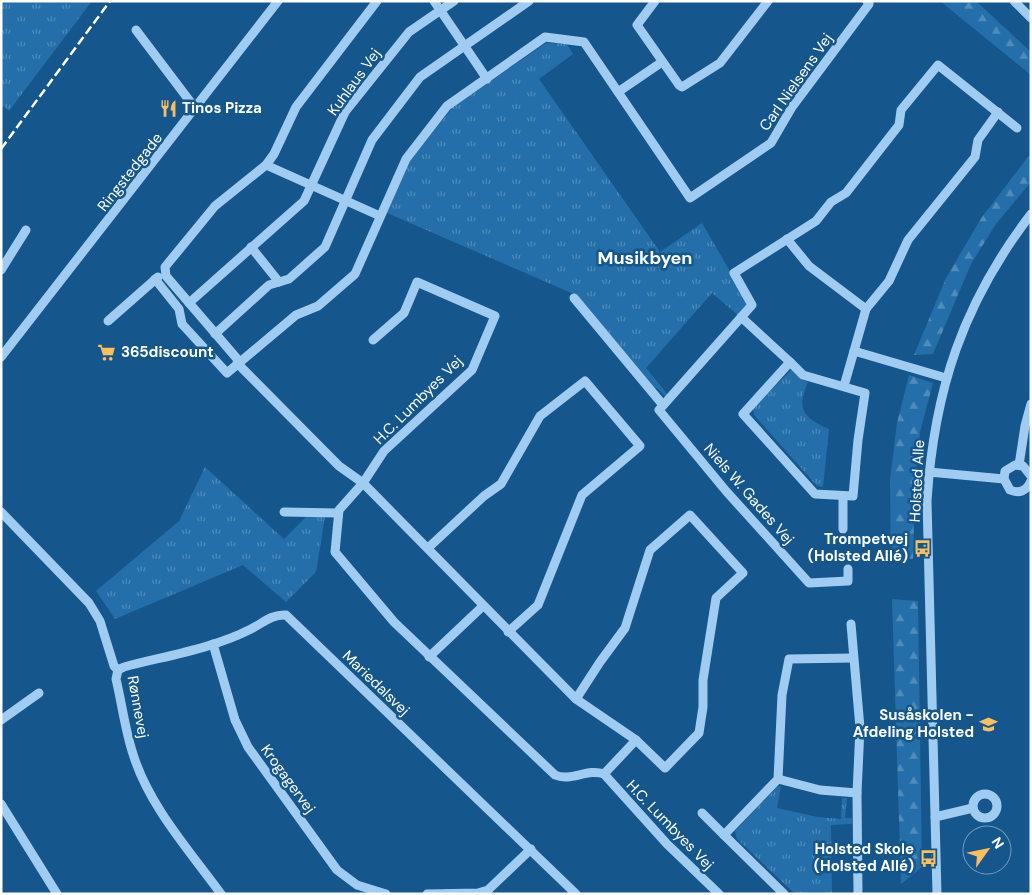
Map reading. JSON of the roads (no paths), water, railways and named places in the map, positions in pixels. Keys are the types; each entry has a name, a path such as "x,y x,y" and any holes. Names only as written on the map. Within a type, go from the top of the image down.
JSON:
{"street":[{"name":"Ringstedgade","path":"1,357 278,1"},
{"name":"Kuhlaus Vej","path":"108,321 164,272 166,263 215,206 266,165 274,154 296,107 377,1"},
{"path":"155,279 179,309 182,324 227,373 296,315 318,306 355,274 406,159 447,106 487,79 434,1"},
{"name":"Kuhlaus Vej","path":"189,303 304,201 345,112 409,32 454,1"},
{"path":"214,334 269,285 289,279 325,247 379,129 420,77 530,1"},
{"path":"654,1 637,25 679,86 686,86 720,63 768,1"},
{"name":"Carl Nielsens Vej","path":"487,79 545,38 584,42 690,198 771,143 792,107 869,4 867,1"},
{"path":"1014,1 1031,18"},
{"path":"136,30 195,108"},
{"path":"618,92 662,62"},
{"path":"663,405 752,305 734,273 816,221 831,202 846,193 899,125 901,110 938,65 1017,128"},
{"path":"844,386 866,309 889,281 908,240 975,157 978,140 998,112"},
{"path":"266,165 380,216"},
{"name":"Holsted Alle","path":"937,894 927,501 932,437 946,378 966,321 985,283 1008,244 1031,214"},
{"path":"1,270 26,230"},
{"path":"787,239 809,266 866,309"},
{"path":"251,248 279,282"},
{"path":"164,272 238,362 339,466 363,483 576,699 636,740 665,768 699,733 703,714 703,680 716,598 742,574 690,514 650,550 625,628 576,699"},
{"name":"H.C. Lumbyes Vej","path":"338,513 363,483 384,451 472,370 495,316 417,282 404,314 373,340"},
{"name":"Niels W. Gades Vej","path":"574,298 663,405 659,410 726,491 809,583 848,581 848,569"},
{"path":"741,317 790,362 803,375 865,393 858,440 853,496 815,494 743,414 790,362"},
{"path":"854,350 946,378"},
{"path":"428,548 484,496 501,484 540,416 585,381 640,446 582,495 538,604 508,632"},
{"path":"1019,465 1025,426 1031,404"},
{"path":"1031,476 1027,469 1019,465 1008,468 1004,479 1010,490 1018,492 1026,489 1031,481"},
{"path":"929,472 1004,479"},
{"path":"843,496 843,529"},
{"name":"Rønnevej","path":"1,512 89,604 100,621 114,666 118,670 116,679 133,755 145,784 160,810 221,894"},
{"path":"284,512 338,513 335,552 394,622 555,775 565,778 594,771 604,774 636,740"},
{"path":"429,657 483,606"},
{"name":"Mariedalsvej","path":"118,670 213,644 249,630 276,614 286,615 576,894"},
{"path":"852,624 853,658 860,728 856,793 858,894"},
{"name":"Krogagervej","path":"213,644 235,720 248,747 337,870 357,885 386,894"},
{"path":"724,835 778,779 782,695 789,659 853,658"},
{"path":"1,720 39,693"},
{"name":"H.C. Lumbyes Vej","path":"604,774 667,844 719,894"},
{"path":"778,779 820,790 856,793"},
{"path":"1,804 57,894"},
{"path":"936,817 973,808"},
{"name":"H.C. Lumbyes Vej","path":"702,813 784,894"},
{"path":"427,894 478,893 488,890 497,885 531,850"}],"railway":[{"path":"1,149 110,1"}],"place":[{"name":"Tinos Pizza","path":"168,108"},
{"name":"365discount","path":"107,352"},
{"name":"Trompetvej (Holsted Allé)","path":"922,548"},
{"name":"Susåskolen - Afdeling Holsted","path":"988,724"},
{"name":"Holsted Skole (Holsted Allé)","path":"928,858"}],"district":[{"name":"Musikbyen","path":"645,258"}]}
